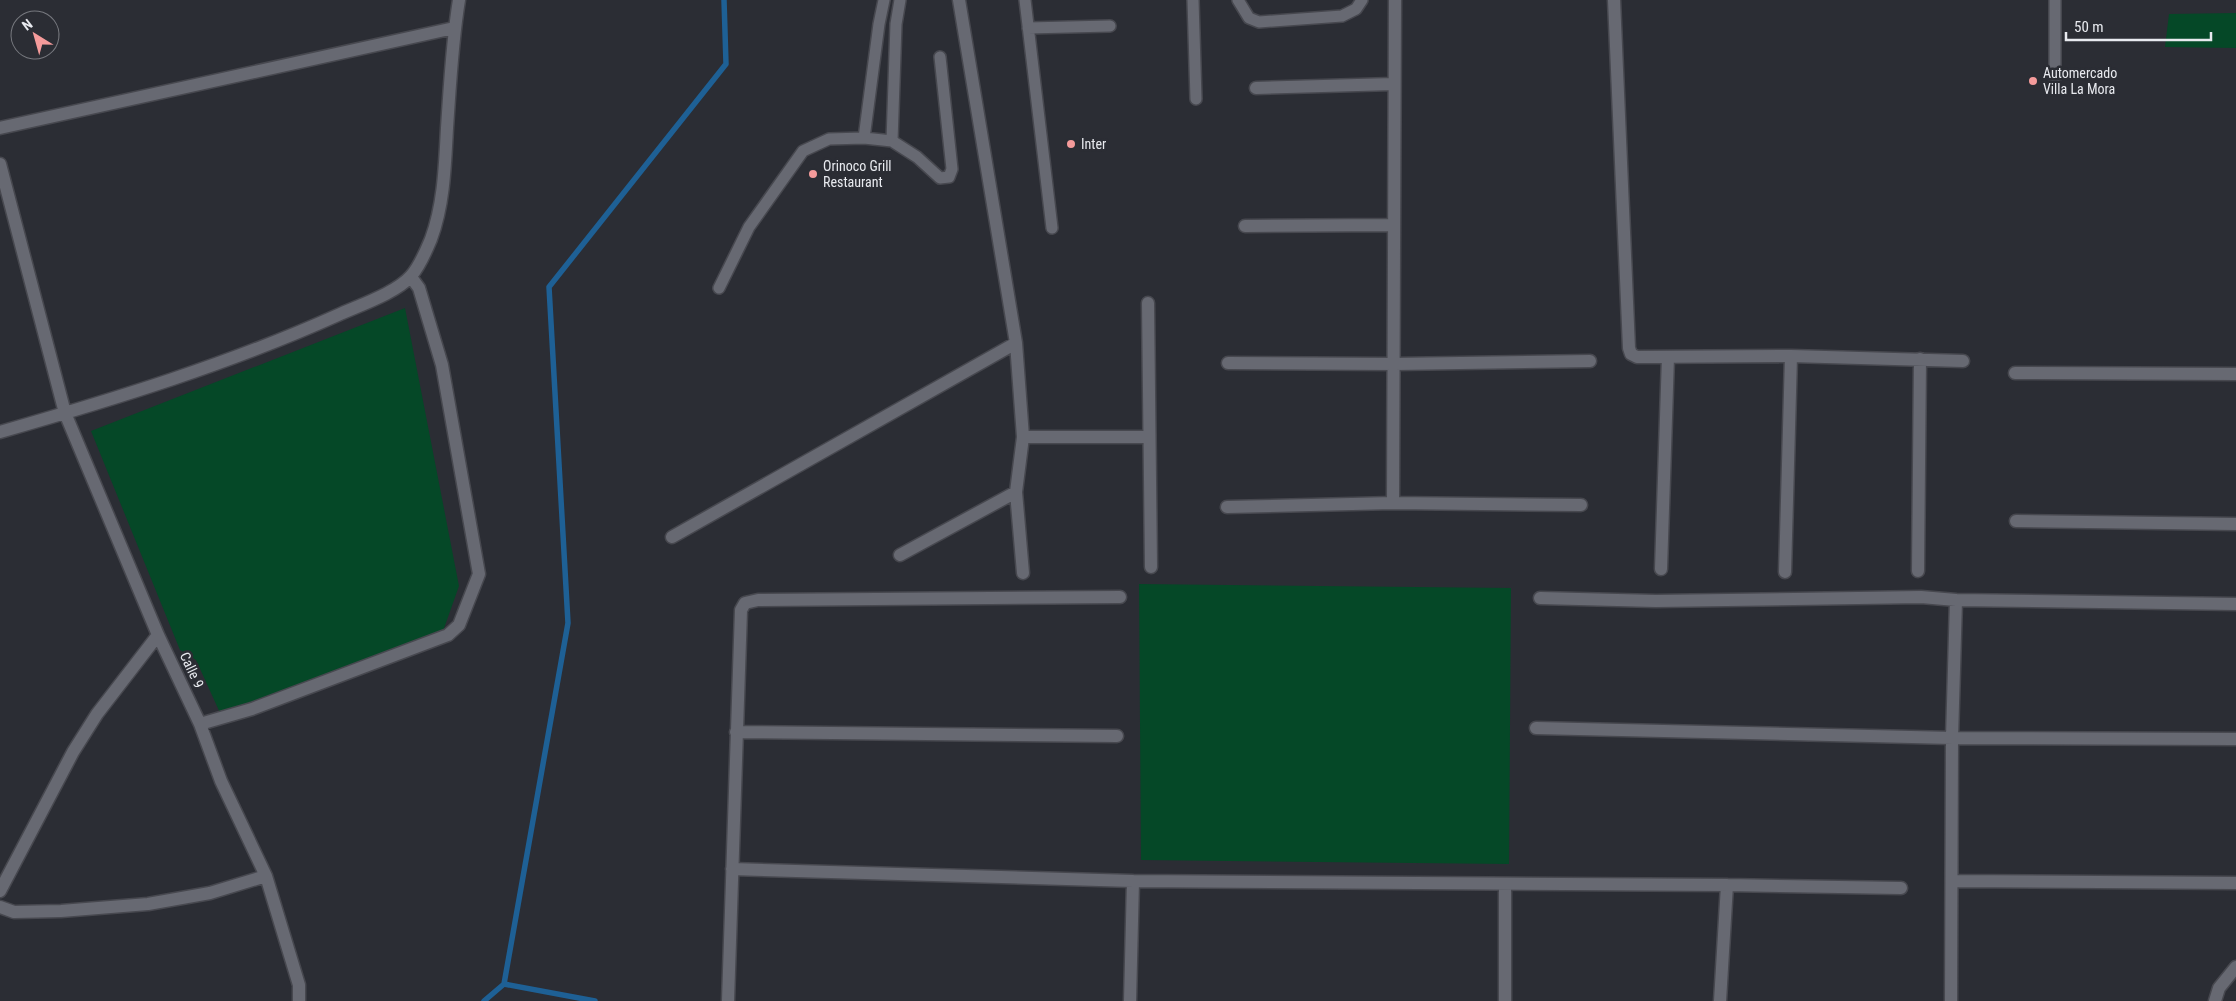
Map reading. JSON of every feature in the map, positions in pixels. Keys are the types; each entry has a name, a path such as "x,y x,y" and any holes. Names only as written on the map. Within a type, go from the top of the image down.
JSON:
{"street":[{"path":"0,432 203,370 304,330 374,299 411,276 431,239 440,207 445,164 454,28 459,0"},
{"path":"960,0 1016,343 1023,437 1016,492 1023,573"},
{"path":"1393,503 1395,364 1393,84 1395,0"},
{"path":"1614,0 1628,348 1631,354 1637,357 1791,356 1963,361"},
{"path":"0,128 454,28"},
{"path":"1256,88 1393,84"},
{"name":"Calle 9","path":"0,164 65,413 158,635 200,724 221,782 266,876 299,985 299,1001"},
{"path":"1245,226 1393,225"},
{"path":"200,724 252,710 448,635 459,625 479,574 442,365 419,288 411,276"},
{"path":"1148,303 1151,567"},
{"path":"672,537 1016,343"},
{"path":"1785,572 1791,356"},
{"path":"1661,569 1668,357"},
{"path":"1918,572 1920,359"},
{"path":"1228,362 1395,364 1590,361"},
{"path":"2015,373 2236,374"},
{"path":"1023,437 1149,437"},
{"path":"900,555 1016,492"},
{"path":"1227,507 1393,503 1582,505"},
{"path":"2016,521 2236,524"},
{"path":"728,1001 741,610 751,600 1120,597"},
{"path":"1540,598 1656,600 1920,597 1956,600 2236,604"},
{"path":"1951,1001 1953,881 1952,738 1956,600"},
{"path":"0,891 73,752 97,714 158,635"},
{"path":"1536,728 1952,738 2236,739"},
{"path":"736,732 1116,736"},
{"path":"732,869 1133,882 1727,885 1901,888"},
{"path":"0,907 14,912 62,911 148,904 210,893 266,876"},
{"path":"1953,881 2236,883"},
{"path":"1130,1001 1133,882"},
{"path":"1505,884 1505,1001"},
{"path":"1720,1001 1727,885"},
{"path":"2207,1001 2236,967"},
{"path":"2215,1001 2219,988"}],"lane":[{"path":"864,138 879,24 884,0"},
{"path":"892,141 896,24 900,0"},
{"path":"1025,0 1052,228"},
{"path":"1193,0 1196,99"},
{"path":"1238,0 1249,18 1259,22 1342,16 1356,9 1362,0"},
{"path":"2055,0 2055,78"},
{"path":"1028,28 1110,26"},
{"path":"719,288 749,227 802,151 829,139 864,138 892,141 917,157 940,178 947,178 952,173 940,57"}],"green space":[{"path":"2236,13 2236,48 2165,47 2169,14"},
{"path":"405,308 459,586 442,634 221,715 196,660 180,650 91,431"},
{"path":"1139,584 1511,588 1509,864 1141,860"}],"waterway":[{"path":"595,1001 504,984 568,623 549,287 726,64 724,0"},
{"path":"484,1001 504,984"}],"place":[{"name":"Automercado Villa La Mora","path":"2033,81"},
{"name":"Inter","path":"1071,144"},
{"name":"Orinoco Grill Restaurant","path":"813,174"}]}
